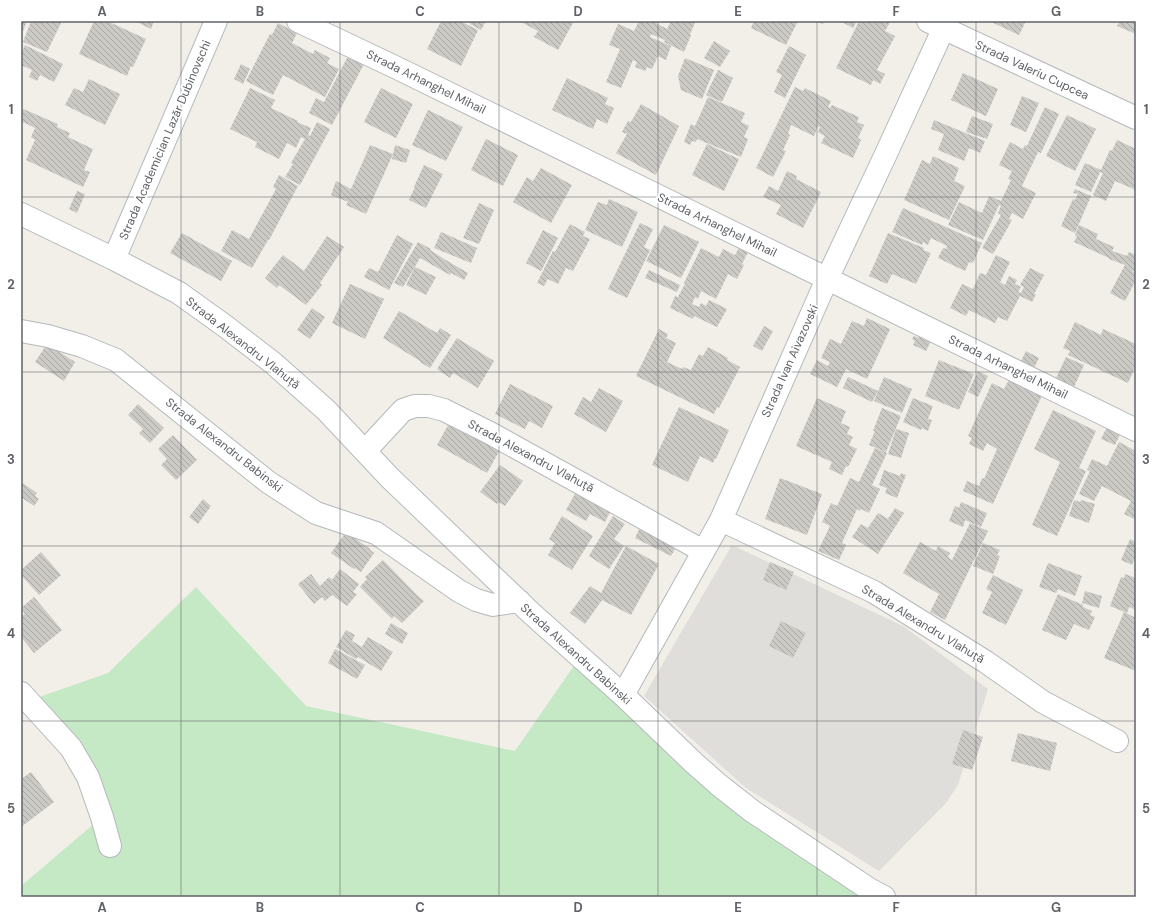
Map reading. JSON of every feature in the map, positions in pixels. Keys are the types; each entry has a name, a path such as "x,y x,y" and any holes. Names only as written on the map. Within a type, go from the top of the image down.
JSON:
{"street":[{"name":"Strada Academician Lazăr Dubinovschi","path":"114,259 216,21"},
{"name":"Strada Arhanghel Mihail","path":"298,21 395,67 1136,430"},
{"name":"Strada Ivan Aivazovski","path":"623,695 720,520 826,279 885,156 940,24"},
{"name":"Strada Valeriu Cupcea","path":"940,24 1136,118"},
{"name":"Strada Аlexandru Vlahuță","path":"21,214 114,259 179,293 273,363 326,410 390,478 519,601"},
{"name":"Strada Alexandru Babinski","path":"21,331 48,336 82,346 116,360 268,482 316,513 376,532 459,591 476,600 493,605 519,601 623,695 719,786 752,811 863,885 884,897"},
{"name":"Strada Alexandru Vlahuță","path":"364,451 403,410 415,406 429,406 444,410 490,433 703,551"},
{"name":"Strada Аlexandru Vlahuță","path":"720,520 874,592 986,662 1043,702 1117,742"},
{"path":"21,693 71,748 88,777 110,846"}],"shaded area":[{"path":"732,545 903,626 988,689 958,785 946,803 879,871 746,788 644,696"}],"green space":[{"path":"196,587 306,706 515,751 580,657 719,785 893,897 21,897 21,886 102,817 28,701 108,673"}],"building":[{"path":"21,21 27,21 21,36"},
{"path":"31,21 62,21 47,52 23,42"},
{"path":"94,21 107,21 146,39 133,67 131,66 127,76 79,54"},
{"path":"135,21 154,21 151,29"},
{"path":"441,21 460,21 478,30 461,66 427,49"},
{"path":"471,21 486,21 481,30 470,24"},
{"path":"519,21 574,21 558,50 534,37 538,31"},
{"path":"639,21 657,21 656,23 667,29 671,21 696,21 684,52 664,42 665,40 651,34 650,37 671,46 666,60 658,56 652,69 647,67 645,71 635,67 637,62 633,60 621,88 606,82 620,49 609,45 618,24 634,31"},
{"path":"754,21 798,21 786,45 751,28"},
{"path":"815,21 825,21 823,24"},
{"path":"840,21 857,21 853,28"},
{"path":"859,21 888,21 890,22 885,31 895,36 877,70 885,74 880,84 873,80 871,85 836,68"},
{"path":"989,21 1026,21 1019,35"},
{"path":"1120,21 1136,21 1136,34 1117,26"},
{"path":"278,23 297,33 292,43 313,54 315,50 330,58 327,63 339,69 325,97 283,75 273,95 246,81 270,34 272,35"},
{"path":"714,41 730,51 720,67 704,58"},
{"path":"25,45 63,64 54,82 40,75 37,81 29,77 32,70 21,65 23,60 21,60 21,54"},
{"path":"789,46 806,55 785,98 774,92 782,75 776,72"},
{"path":"348,56 364,64 332,125 309,113 316,98 324,102"},
{"path":"685,58 714,70 702,99 681,90 678,76"},
{"path":"241,64 250,69 243,84 234,79"},
{"path":"718,70 733,78 722,102 706,95"},
{"path":"963,73 998,89 986,116 951,100"},
{"path":"567,78 608,98 605,104 614,108 607,124 597,119 593,129 552,110"},
{"path":"89,79 120,94 105,125 65,105 74,88 83,92"},
{"path":"795,87 803,91 805,88 831,101 828,107 830,108 832,105 859,117 857,122 864,125 858,138 861,140 853,158 821,143 825,136 818,132 820,127 818,126 814,136 791,125 788,134 790,135 783,150 786,151 773,177 756,168"},
{"path":"250,88 275,100 271,108 311,128 308,135 310,136 317,122 330,129 300,185 285,177 293,164 291,163 305,139 301,137 296,148 287,143 279,159 255,147 257,142 230,129"},
{"path":"381,88 413,104 396,138 364,122"},
{"path":"1022,96 1039,103 1026,132 1010,125"},
{"path":"708,97 745,113 741,122 749,126 744,137 748,139 741,157 697,139 696,142 692,141 690,145 684,142 691,124 695,126"},
{"path":"641,104 679,126 656,175 616,153 627,134 622,132 628,121 631,122"},
{"path":"1045,107 1059,114 1041,153 1038,152 1022,186 1036,193 1023,219 1012,213 1009,219 1012,220 993,254 982,248 1001,215 998,213 1001,206 999,205 983,240 948,225 959,202 982,213 989,196 1001,201 1011,180 1008,179 1012,171 999,165 1010,142 1023,149 1025,145 1027,146"},
{"path":"21,108 58,124 57,127 70,133 68,137 93,149 84,170 90,172 83,187 26,160 35,140 31,137 35,128 23,122 21,127"},
{"path":"428,110 463,127 446,161 412,145"},
{"path":"1067,115 1096,129 1075,171 1046,156"},
{"path":"972,116 993,124 987,139 966,132"},
{"path":"934,120 985,141 980,153 969,148 964,161 938,150 944,134 931,129"},
{"path":"486,139 518,155 503,186 471,170"},
{"path":"1117,140 1136,149 1136,190 1115,181 1106,201 1093,195 1103,173 1100,172 1091,192 1075,185 1085,163 1101,170 1110,150 1112,151"},
{"path":"707,144 739,159 724,191 692,175"},
{"path":"370,145 393,154 366,214 346,205 348,202 331,195 336,181 351,189"},
{"path":"395,145 410,150 406,163 392,159"},
{"path":"933,156 959,168 954,181 965,186 949,220 904,200 922,160 930,164"},
{"path":"424,165 443,174 426,208 409,200"},
{"path":"541,168 572,185 551,223 513,202 527,177 533,181"},
{"path":"787,171 797,176 796,179 821,192 803,228 776,214 781,205 763,197 769,186 778,191"},
{"path":"279,175 298,186 252,268 221,251 232,230 249,239 276,189 273,187"},
{"path":"1075,189 1091,196 1075,233 1061,226 1073,199 1075,200 1078,194 1073,193"},
{"path":"77,191 85,194 77,213 69,209"},
{"path":"609,199 638,212 622,247 585,230 598,202 607,205"},
{"path":"479,203 494,210 479,244 463,238"},
{"path":"903,208 982,243 973,263 969,262 965,271 938,258 943,248 946,249 947,246 931,238 928,245 923,242 922,245 892,232"},
{"path":"640,223 653,229 644,247 650,250 627,298 608,289"},
{"path":"570,224 585,232 583,236 590,239 573,271 566,268 558,284 548,279 544,286 537,283 553,251 555,252"},
{"path":"664,225 699,242 681,278 646,261"},
{"path":"1079,225 1098,234 1096,239 1114,247 1112,251 1127,256 1129,252 1136,255 1136,272 1130,270 1136,273 1136,280 1125,301 1110,293 1125,265 1074,242"},
{"path":"543,230 558,238 541,271 526,263"},
{"path":"441,232 477,248 471,263 434,248"},
{"path":"182,233 232,261 221,281 170,253"},
{"path":"888,233 924,248 923,250 931,253 916,284 892,274 887,284 869,276"},
{"path":"397,235 413,244 389,290 364,277 369,268 378,272"},
{"path":"327,236 344,247 320,283 322,285 306,305 279,285 277,288 265,278 283,255 304,271"},
{"path":"418,242 468,273 464,280 451,273 450,275 420,258 403,287 394,283"},
{"path":"701,248 719,257 723,249 735,255 739,248 748,252 742,264 744,265 737,279 728,274 716,299 701,291 698,299 695,297 692,304 699,307 701,303 706,306 709,300 727,309 717,327 694,316 693,319 670,308 675,296 678,297 685,284 689,286 684,283"},
{"path":"996,255 1010,262 1000,282 1005,285 1009,276 1017,280 1015,284 1021,287 1018,292 1021,293 1024,287 1020,285 1030,268 1044,275 1034,294 1036,294 1032,302 1020,296 1007,321 998,317 995,323 969,310 966,316 950,308 962,284 973,289 980,273 986,275"},
{"path":"415,267 436,277 426,295 406,285"},
{"path":"649,270 680,285 677,292 645,278"},
{"path":"350,284 384,299 365,339 332,323"},
{"path":"312,308 325,317 310,339 297,330"},
{"path":"399,311 437,333 440,328 451,335 430,368 383,338"},
{"path":"867,318 890,329 867,379 846,369 837,387 810,374 817,360 828,366 830,362 821,358 830,339 841,344 852,321 864,326"},
{"path":"1075,322 1101,335 1103,329 1136,344 1136,365 1128,383 1068,355 1070,351 1063,348"},
{"path":"764,326 773,331 762,351 753,346"},
{"path":"659,329 668,334 666,338 676,343 667,362 682,369 683,367 691,370 699,354 703,356 708,347 728,358 727,360 740,367 719,408 717,407 714,414 636,376"},
{"path":"914,336 919,338 920,336 931,341 926,351 913,345 915,341 912,339"},
{"path":"457,338 494,361 478,388 453,373 450,378 437,369"},
{"path":"47,344 75,362 64,381 35,362"},
{"path":"1026,351 1039,358 1034,368 1021,361"},
{"path":"1066,357 1084,365 1074,387 1056,378"},
{"path":"939,360 974,374 959,410 925,396"},
{"path":"978,371 988,376 978,397 968,392"},
{"path":"848,377 878,391 872,402 843,388"},
{"path":"884,377 912,389 902,413 874,401"},
{"path":"1010,378 1043,393 993,504 963,491 967,481 979,486 982,478 984,479 997,449 987,443 983,451 969,444 972,438 968,436 992,383 1004,389"},
{"path":"510,384 553,406 542,428 529,421 525,429 495,414"},
{"path":"599,388 623,401 606,432 574,414 583,397 591,402"},
{"path":"817,398 846,411 841,423 850,427 847,434 853,437 849,445 857,449 842,475 829,469 832,462 796,446"},
{"path":"913,398 933,406 928,419 932,420 928,431 922,428 921,430 903,422"},
{"path":"138,404 164,428 150,443 139,433 143,429 128,415"},
{"path":"679,407 729,430 713,463 700,456 688,482 652,465"},
{"path":"882,408 901,416 886,452 869,445"},
{"path":"1053,410 1096,431 1079,468 1086,471 1057,536 1032,525 1060,462 1034,449"},
{"path":"451,420 501,448 487,473 437,445"},
{"path":"1109,423 1122,430 1115,445 1101,439"},
{"path":"896,429 909,433 901,458 888,454"},
{"path":"173,435 197,460 176,480 161,465 167,459 158,449"},
{"path":"1119,442 1136,451 1136,520 1124,514 1131,501 1102,486 1094,501 1079,494 1090,471 1087,470 1092,459 1107,466"},
{"path":"875,448 887,453 872,485 880,489 869,513 861,509 860,511 857,509 842,543 846,545 839,560 818,551 830,526 822,522 831,503 837,506 850,478 859,482"},
{"path":"500,465 523,481 505,506 498,502 497,504 480,492"},
{"path":"884,470 900,476 901,473 906,475 897,498 885,493 887,488 879,485"},
{"path":"780,478 822,494 807,535 765,519"},
{"path":"21,482 37,493 35,496 39,499 34,506 21,497"},
{"path":"577,490 612,508 605,522 590,514 586,521 566,510"},
{"path":"203,499 211,506 198,524 189,517"},
{"path":"1074,500 1080,502 1081,500 1095,504 1089,523 1069,516"},
{"path":"961,502 987,513 981,527 965,520 963,527 949,521 955,506 959,508"},
{"path":"895,508 904,513 878,554 852,537 861,524 868,528 878,513 888,519"},
{"path":"562,516 593,536 572,570 548,555 555,543 549,539"},
{"path":"613,516 625,524 614,539 624,546 609,569 589,556"},
{"path":"642,523 679,541 671,556 635,538"},
{"path":"970,523 988,531 945,620 930,612 939,594 903,573 920,542 936,551 938,546 950,553 948,557 952,560"},
{"path":"346,532 374,553 361,572 355,568 354,569 331,553"},
{"path":"1130,539 1136,542 1136,555 1132,565 1121,560"},
{"path":"983,543 1000,550 997,555 1000,556 993,574 973,566"},
{"path":"626,546 659,564 631,615 602,600 585,624 570,613 590,586 601,593"},
{"path":"41,552 61,575 39,595 21,575 21,570"},
{"path":"383,560 424,601 402,623 394,616 392,619 360,587 367,579 365,577"},
{"path":"770,562 794,572 786,590 763,580"},
{"path":"1048,563 1082,576 1075,596 1058,589 1056,593 1039,587"},
{"path":"340,569 359,584 353,592 357,594 347,606 332,595 325,601 322,597 314,604 298,584 311,574 320,586 329,577 332,580"},
{"path":"1125,574 1136,578 1136,610 1129,607 1127,613 1110,606 1121,577 1124,578"},
{"path":"993,575 1023,590 1006,625 982,613 992,592 986,589"},
{"path":"1085,591 1102,596 1099,608 1082,603"},
{"path":"1058,594 1083,605 1083,607 1092,611 1090,615 1095,617 1089,630 1074,624 1066,640 1042,630"},
{"path":"34,597 62,630 34,653 21,637 21,617 25,614 21,608"},
{"path":"1124,612 1136,618 1136,671 1104,658"},
{"path":"781,621 806,633 793,658 769,646"},
{"path":"391,623 408,633 402,644 385,634"},
{"path":"346,630 355,635 352,641 362,647 368,637 393,652 381,671 358,657 356,659 336,647"},
{"path":"335,649 365,665 357,679 328,663"},
{"path":"963,730 983,737 972,770 952,764"},
{"path":"1018,733 1057,743 1050,771 1011,761"},
{"path":"31,772 54,802 21,827 21,779"}]}
